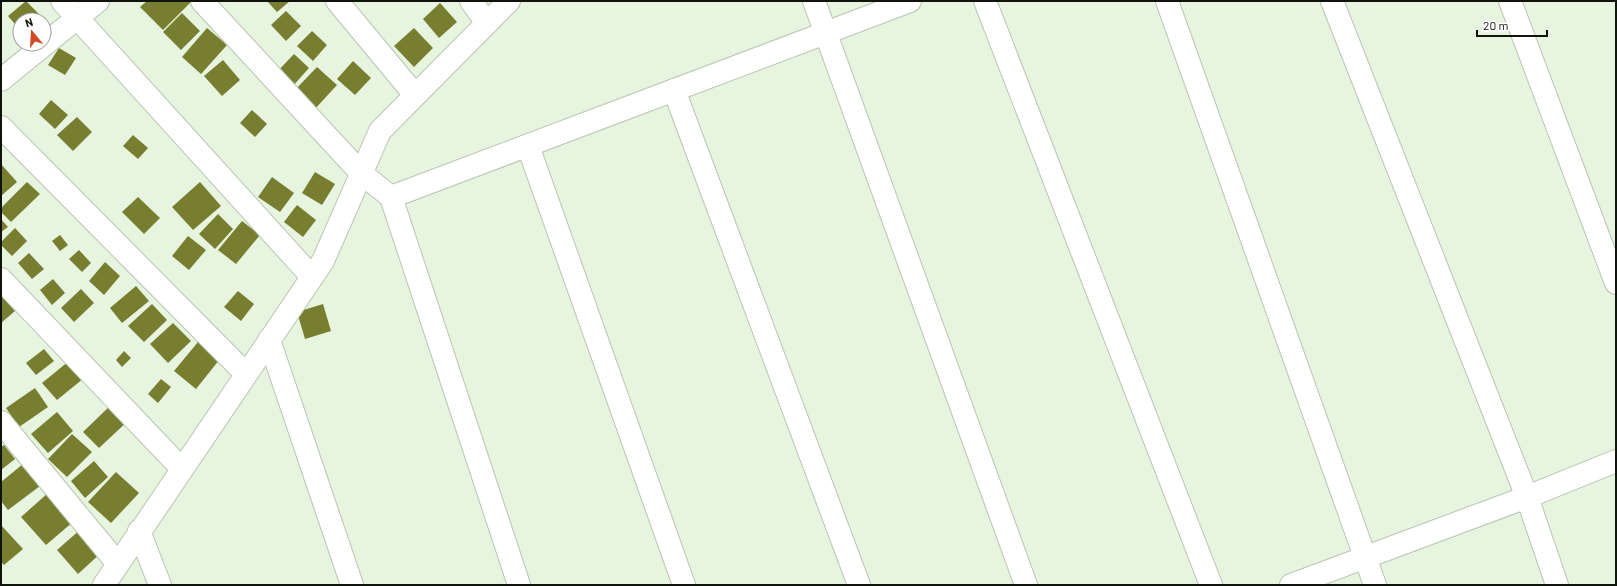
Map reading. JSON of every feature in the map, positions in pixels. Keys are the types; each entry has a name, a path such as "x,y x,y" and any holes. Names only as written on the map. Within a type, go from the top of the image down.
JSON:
{"street":[{"path":"62,1 76,19 312,277"},
{"path":"1,80 98,1"},
{"path":"202,1 362,173 391,197 519,585"},
{"path":"337,1 415,95"},
{"path":"470,1 487,23"},
{"path":"104,585 139,531 323,261 380,131 509,1"},
{"path":"814,1 1026,585"},
{"path":"391,197 910,1"},
{"path":"985,1 1210,585"},
{"path":"1167,1 1375,585"},
{"path":"1332,1 1527,497 1557,585"},
{"path":"1510,1 1616,283"},
{"path":"674,90 859,585"},
{"path":"1,127 246,374"},
{"path":"528,146 684,585"},
{"path":"1,279 182,469"},
{"path":"269,340 352,585"},
{"path":"1,422 118,564"},
{"path":"1291,585 1527,497 1616,461"},
{"path":"139,531 160,585"}],"building":[{"path":"26,1 37,12 13,12"},
{"path":"147,1 192,1 163,30 140,7"},
{"path":"267,1 290,1 277,12"},
{"path":"440,3 457,22 439,38 423,19"},
{"path":"286,11 301,26 286,41 271,25"},
{"path":"12,13 12,21 8,16"},
{"path":"182,13 200,31 181,50 163,32"},
{"path":"207,28 227,45 201,74 182,57"},
{"path":"414,28 433,48 414,67 394,46"},
{"path":"312,31 327,45 313,61 297,46"},
{"path":"59,48 76,58 65,75 48,65"},
{"path":"294,54 309,68 292,87 276,73"},
{"path":"223,60 240,80 222,96 204,76"},
{"path":"353,61 371,78 355,95 337,79"},
{"path":"317,67 337,85 314,110 294,91"},
{"path":"51,100 68,115 55,129 39,114"},
{"path":"252,110 267,124 255,137 240,123"},
{"path":"77,117 92,132 73,151 57,135"},
{"path":"133,135 148,148 138,159 123,146"},
{"path":"1,164 17,182 1,196"},
{"path":"315,172 335,184 322,205 302,193"},
{"path":"272,177 294,193 280,212 258,197"},
{"path":"27,182 40,194 11,222 1,212 1,208"},
{"path":"200,182 221,206 193,230 172,207"},
{"path":"138,197 160,218 144,234 122,212"},
{"path":"297,205 316,220 303,237 284,222"},
{"path":"218,214 233,229 215,249 199,234"},
{"path":"1,219 8,227 1,232"},
{"path":"242,221 260,235 236,264 218,250"},
{"path":"15,228 27,241 12,256 1,245 1,242"},
{"path":"60,235 68,245 60,251 52,241"},
{"path":"188,236 206,250 189,270 172,256"},
{"path":"79,250 91,263 82,272 69,259"},
{"path":"29,253 44,269 32,279 18,263"},
{"path":"105,262 120,276 104,295 89,281"},
{"path":"53,279 65,293 52,305 40,290"},
{"path":"136,286 149,301 122,323 110,308"},
{"path":"81,289 94,303 74,322 61,308"},
{"path":"238,291 254,304 241,321 224,307"},
{"path":"1,295 15,311 1,323"},
{"path":"152,304 167,320 144,342 128,326"},
{"path":"323,304 331,331 305,339 297,312"},
{"path":"173,323 191,341 168,363 150,344"},
{"path":"198,342 220,359 196,389 174,371"},
{"path":"44,349 54,361 36,375 26,363"},
{"path":"124,351 131,358 122,367 116,360"},
{"path":"69,361 84,378 57,400 42,383"},
{"path":"161,379 171,387 158,403 148,394"},
{"path":"35,388 48,407 19,427 6,408"},
{"path":"113,403 129,420 99,448 83,432"},
{"path":"57,412 73,431 48,453 31,434"},
{"path":"72,434 92,452 67,477 48,459"},
{"path":"4,445 15,459 1,470 1,447"},
{"path":"94,461 108,477 85,498 71,481"},
{"path":"23,464 40,486 8,510 1,501 1,482"},
{"path":"116,472 139,493 111,523 88,502"},
{"path":"48,493 74,521 46,545 21,517"},
{"path":"1,525 23,549 4,565 1,562"},
{"path":"81,529 102,552 78,574 57,550"}]}
